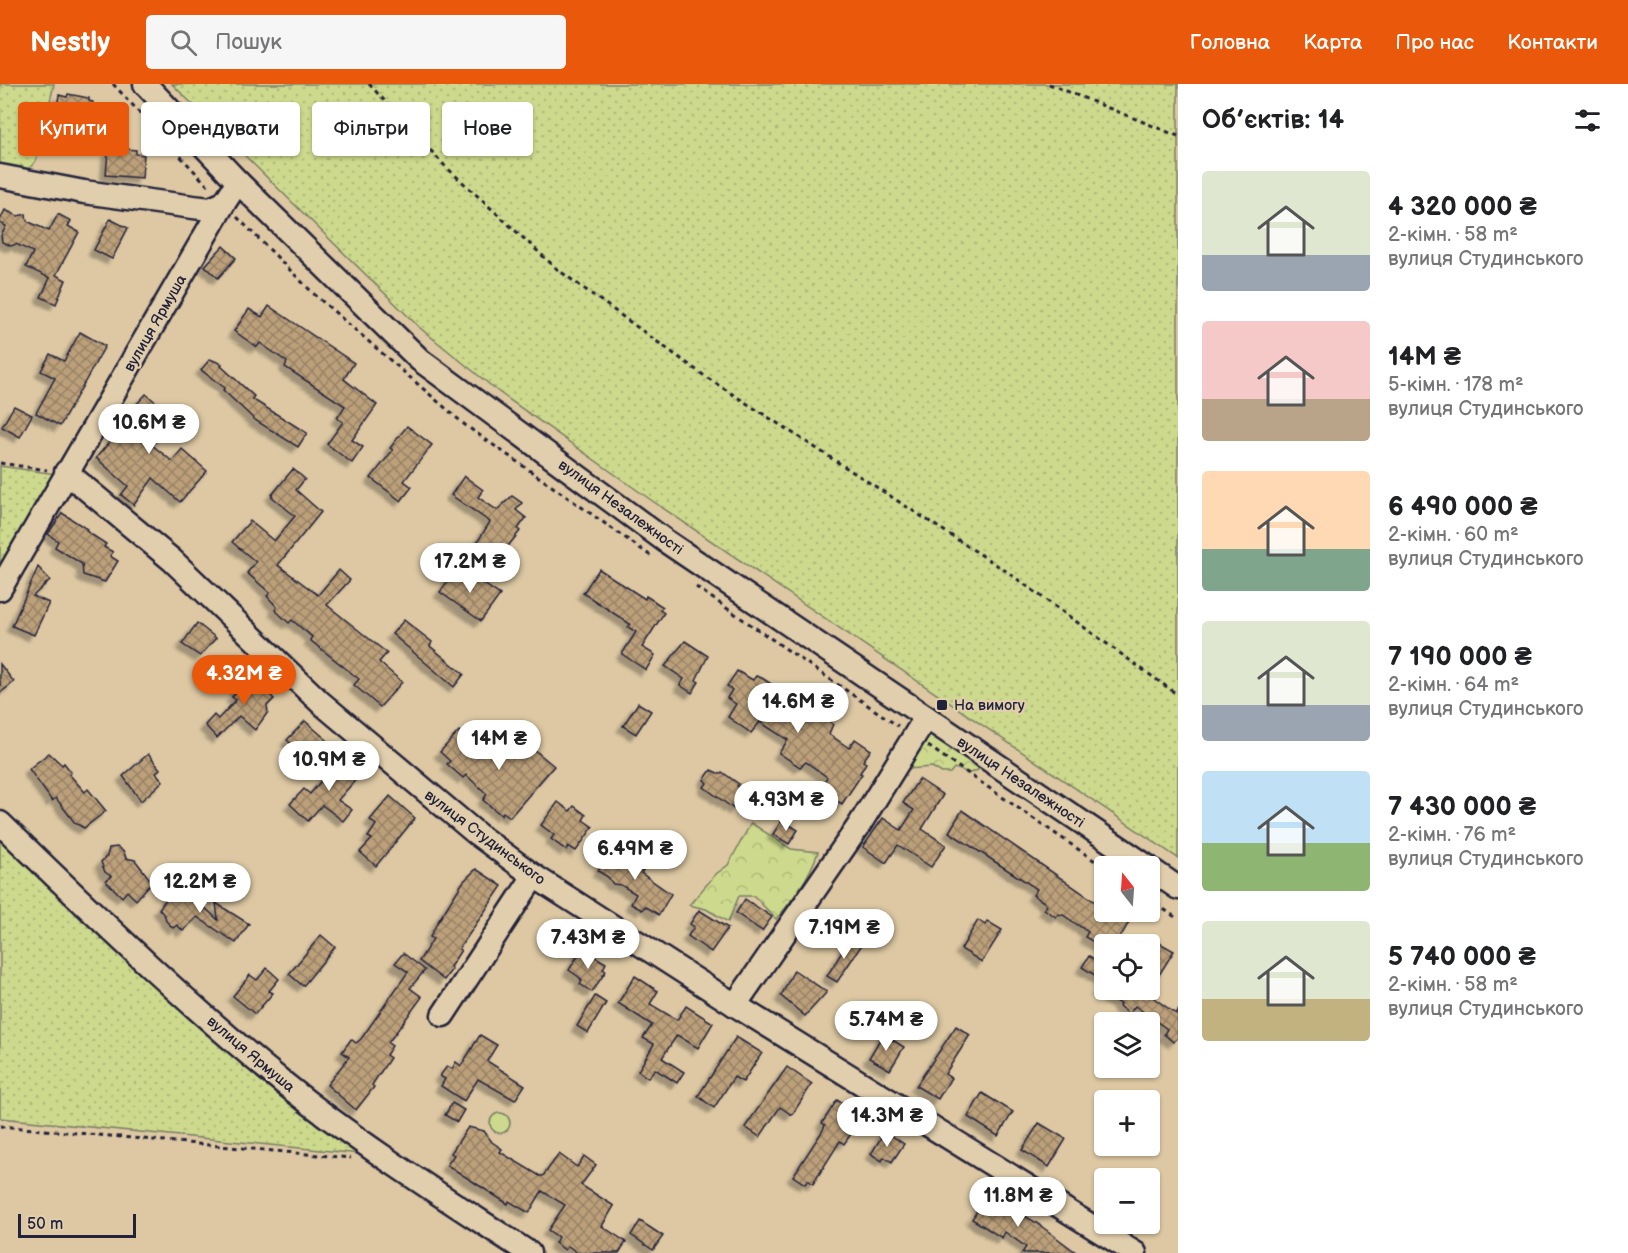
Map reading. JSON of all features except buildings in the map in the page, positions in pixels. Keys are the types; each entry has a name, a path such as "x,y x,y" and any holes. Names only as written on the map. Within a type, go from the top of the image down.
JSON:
{"street":[{"name":"вулиця Незалежності","path":"145,84 238,182 420,360 667,542 1132,856"},
{"path":"0,176 84,192 193,207 210,209 224,203"},
{"name":"вулиця Ярмуша","path":"0,589 66,472 238,182"},
{"name":"вулиця Студинського","path":"66,472 172,560 321,702 398,770 477,834 534,876 735,1005 1135,1253"},
{"path":"735,1005 858,828 926,717"},
{"name":"вулиця Ярмуша","path":"0,823 137,955 286,1085 391,1162 529,1253"},
{"name":"вулиця Незалежності","path":"1160,875 1178,888"},
{"path":"443,1015 534,876"}],"path":[{"path":"113,84 224,203"},
{"path":"369,84 445,166 556,269 706,377 1006,571 1178,695"},
{"path":"1048,84 1178,136"},
{"path":"0,463 66,472"},
{"path":"1160,907 1178,919"},
{"path":"0,1125 356,1159"}],"green space":[{"path":"0,84 54,84 50,102 18,102 18,156 37,156 36,161 25,173 0,168"},
{"path":"172,84 1178,84 1178,858 651,500 500,393 420,328 245,156 300,156 300,102 190,102"},
{"path":"0,466 56,474 0,576"},
{"path":"924,732 935,735 977,763 978,770 970,773 954,768 950,773 942,773 932,767 908,769 907,766"},
{"path":"751,823 791,849 818,852 806,879 789,903 776,919 754,896 739,896 728,922 706,909 689,905 716,874 728,865"},
{"path":"0,828 371,1155 0,1118"},
{"path":"500,1113 507,1116 510,1123 507,1130 500,1133 493,1130 490,1123 493,1116"}],"place":[{"name":"На вимогу","path":"942,705"}]}
